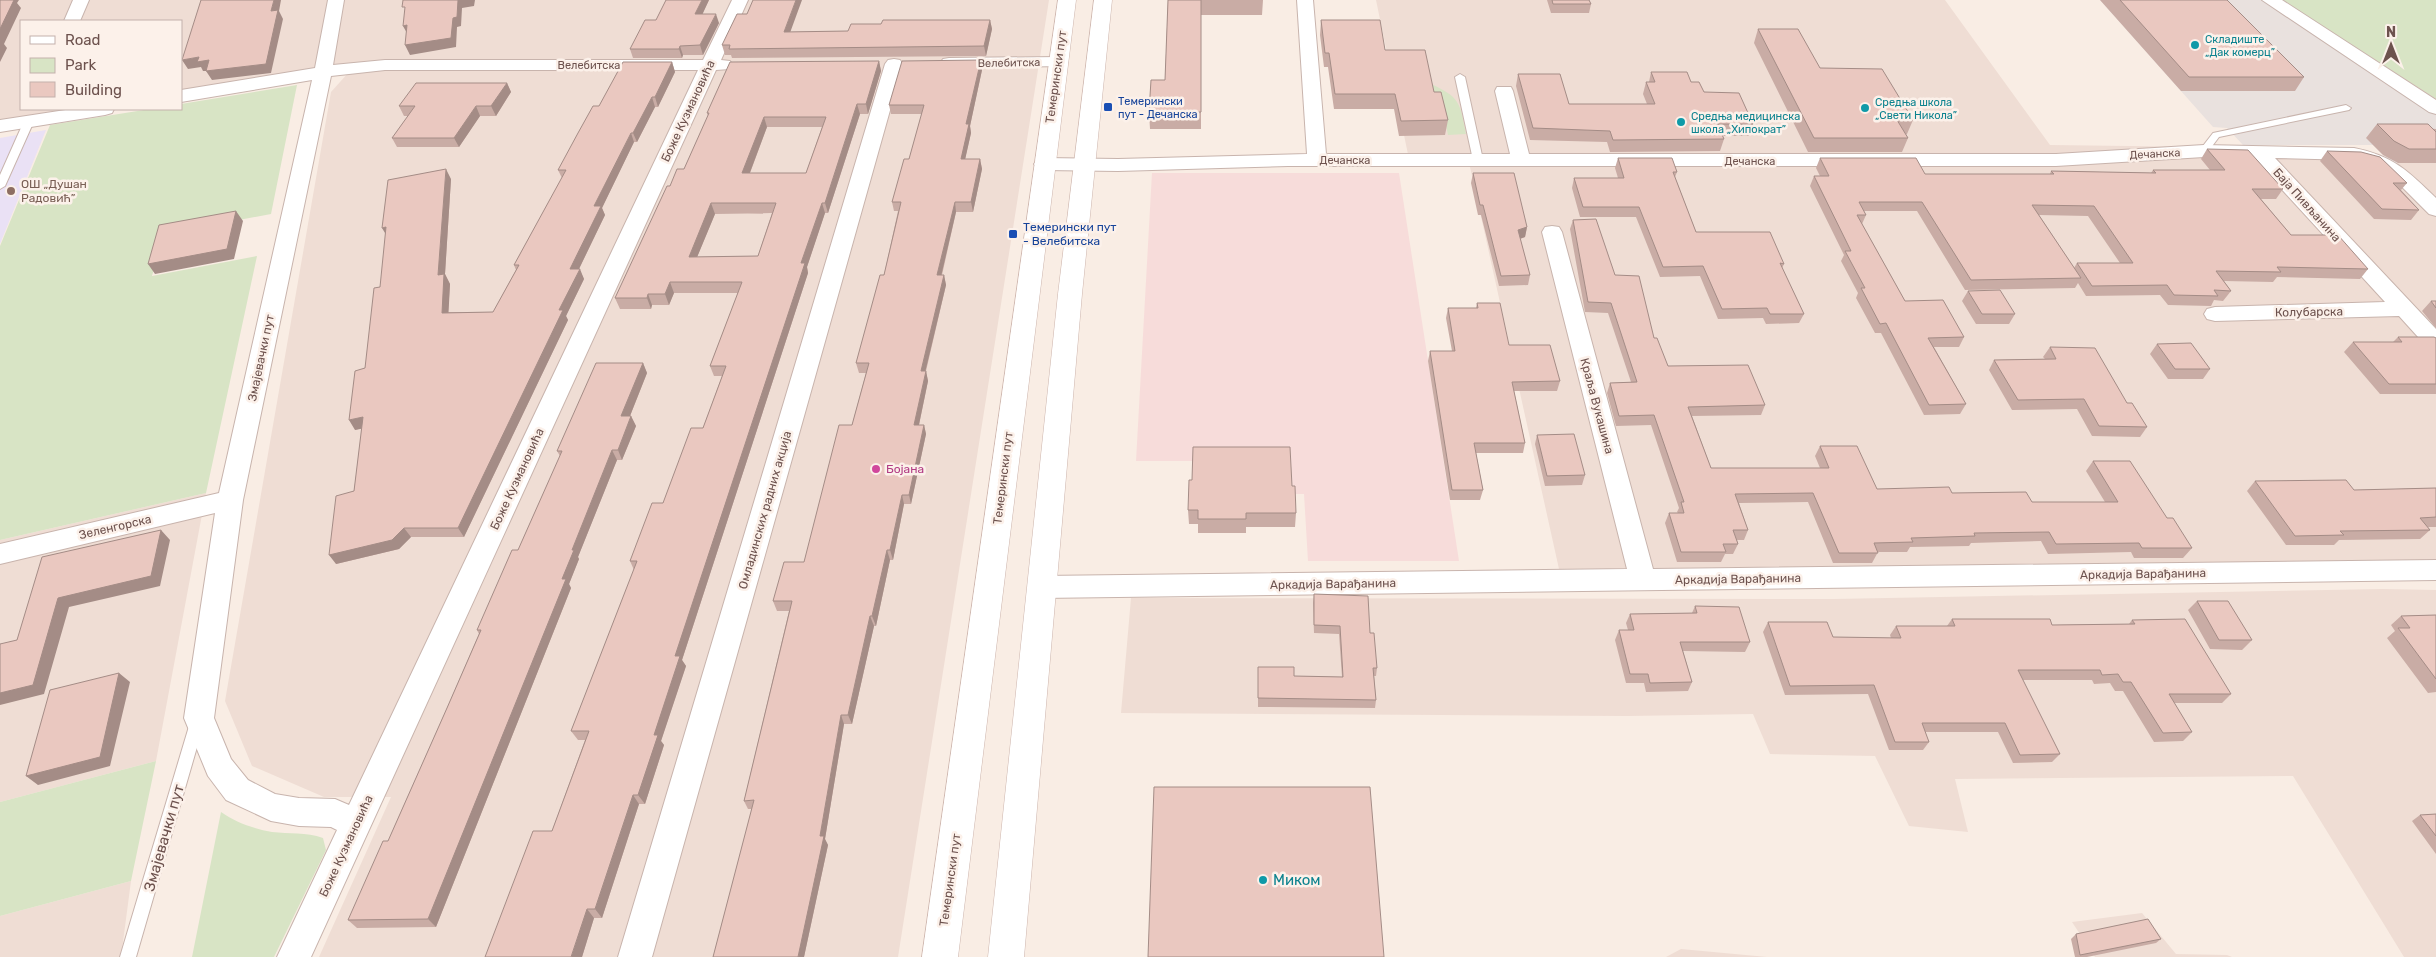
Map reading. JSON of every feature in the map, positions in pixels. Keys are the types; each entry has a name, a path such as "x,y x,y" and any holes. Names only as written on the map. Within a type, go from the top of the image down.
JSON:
{"main road":[{"name":"Темерински пут","path":"940,957 1067,0"},
{"path":"1006,957 1041,587 1084,164 1103,0"}],"street":[{"path":"72,20 81,0"},
{"name":"Змајевачки пут","path":"199,718 230,500 324,72 336,0"},
{"name":"Боже Кузмановића","path":"294,957 740,0"},
{"path":"1305,0 1317,160"},
{"path":"2270,0 2436,108"},
{"name":"Велебитска","path":"934,63 1059,62"},
{"name":"Омладинских радних акција","path":"636,957 894,64"},
{"name":"Велебитска","path":"182,96 324,72 385,65 741,65"},
{"path":"1504,91 1521,160"},
{"path":"0,126 32,115 93,110"},
{"name":"Дечанска","path":"1044,164 1317,160 2056,160 2204,151 2372,157 2388,163 2436,210"},
{"name":"Баја Пивљанина","path":"2260,154 2402,309 2436,343"},
{"name":"Краља Вукашина","path":"1552,232 1642,580"},
{"name":"Колубарска","path":"2215,314 2402,309"},
{"name":"Зеленгорска","path":"0,554 230,500"},
{"name":"Аркадија Варађанина","path":"1041,587 2436,570"},
{"path":"199,718 219,767 237,790 271,807 300,812 335,813 356,825"}],"lane":[{"path":"1460,77 1478,160"},
{"path":"2204,151 2216,135 2346,108"},
{"path":"0,186 32,115"},
{"name":"Змајевачки пут","path":"128,957 199,718"}],"shaded area":[{"path":"0,0 1049,0 898,957 319,957 391,797 324,797 252,766 225,701 331,92 358,62 182,91 182,20 20,20 20,110 65,110 0,120"},
{"path":"1376,0 1945,0 2050,145 2362,149 2375,164 2436,161 2436,561 1559,569 1470,167 1410,164"},
{"path":"2100,0 2262,0 2436,114 2436,163 2391,163 2373,145 2243,145 2227,128 2213,127"},
{"name":"ОШ „Душан Радовић”","path":"46,130 0,244 0,138"},
{"path":"1152,173 1399,173 1459,561 1308,561 1304,494 1193,494 1193,461 1136,461"},
{"path":"206,493 156,761 0,802 0,540"},
{"path":"2382,589 2436,590 2436,957 2404,957 2293,776 1955,779 1968,832 1909,826 1875,756 1770,754 1753,714 1628,716 1121,713 1131,598 1834,599"},
{"path":"131,881 121,957 0,957 0,916"},
{"path":"2142,913 2176,954 2227,955 2232,957 2095,957 2072,922"},
{"path":"1681,949 1767,957 1666,957"}],"green space":[{"path":"2282,0 2436,0 2436,99"},
{"path":"1429,83 1447,92 1457,102 1462,114 1466,134 1448,135 1442,106"},
{"path":"297,85 271,214 164,234 152,276 257,256 206,493 0,540 0,246 50,125 144,110 182,110 182,104"},
{"path":"156,761 131,881 0,916 0,802"},
{"path":"221,812 239,822 258,829 323,838 326,850 274,957 192,957"}],"building":[{"path":"0,0 14,0 0,29"},
{"path":"201,0 274,0 271,11 278,10 266,64 206,71 209,60 197,62 199,57 182,60"},
{"path":"403,0 458,0 457,17 453,18 451,38 405,45 407,25 403,26 405,7 402,7"},
{"path":"666,0 702,0 695,14 716,14 700,45 680,46 679,49 630,49 645,20 656,20"},
{"path":"753,0 796,0 784,32 848,31 851,24 881,24 883,20 990,20 984,46 729,49 730,45 722,45 737,14 747,14"},
{"path":"1168,0 1201,0 1201,112 1149,112 1151,80 1165,80"},
{"path":"1552,0 1589,0 1591,4 1553,4"},
{"name":"Складиште „Дак комерц”","path":"2120,0 2227,0 2304,77 2189,77"},
{"path":"1321,20 1380,20 1385,50 1425,50 1434,92 1441,92 1448,120 1401,121 1395,94 1335,94 1329,53 1325,53"},
{"path":"1758,29 1798,29 1820,68 1882,69 1913,120 1897,120 1908,138 1814,138"},
{"path":"981,60 966,124 969,124 961,159 980,159 971,202 955,202 937,275 944,275 921,371 926,371 914,425 924,425 909,495 902,495 890,550 887,550 848,715 841,715 820,836 824,836 798,957 713,957 754,800 744,801 792,601 773,601 784,562 804,562 839,425 852,425 869,363 856,363 880,275 884,275 901,202 892,202 904,159 909,159 924,105 889,105 902,61"},
{"path":"879,61 866,104 857,104 825,203 822,203 801,263 805,263 675,656 680,656 654,735 658,735 638,795 633,795 595,909 587,909 571,957 485,957 533,831 552,831 589,731 571,731 637,561 630,561 652,503 663,503 691,428 703,428 726,366 710,366 742,282 670,282 665,294 648,294 647,298 615,298 667,186 670,186 677,169 684,169 730,62","holes":["764,117 826,117 806,173 742,173","711,203 776,203 758,256 689,257"]},
{"path":"623,62 672,62 655,97 652,97 633,133 631,133 594,206 601,206 570,269 580,269 559,310 563,310 458,528 404,528 392,540 329,555 336,496 354,491 363,417 349,420 355,371 365,368 374,288 380,287 386,227 382,228 388,180 446,169 438,275 444,274 442,313 493,312 519,265 514,265 566,170 558,170 593,106 599,106"},
{"path":"1651,72 1687,72 1691,82 1699,82 1704,92 1739,93 1753,124 1717,124 1724,139 1613,140 1610,131 1533,128 1518,74 1560,74 1569,104 1655,104 1646,82 1655,82"},
{"path":"416,83 507,83 491,106 476,106 454,138 392,138 415,106 399,106"},
{"path":"2377,124 2428,124 2436,132 2436,149 2409,149 2394,141"},
{"path":"2207,149 2248,150 2283,189 2252,189 2291,235 2338,235 2368,269 2277,267 2281,272 2216,271 2231,291 2214,290 2218,296 2174,295 2167,285 2092,286 2077,263 2133,263 2094,206 2032,205 2081,278 1971,280 1922,202 1859,202 1866,215 1857,215 1905,301 1943,300 1964,337 1928,338 1966,404 1929,405 1886,323 1880,324 1861,288 1865,288 1845,251 1851,251 1814,176 1829,176 1820,158 1916,158 1925,174 2054,174 2051,171 2156,173 2153,170 2225,170"},
{"path":"2327,151 2361,152 2380,157 2407,183 2393,183 2419,210 2382,209"},
{"path":"1618,158 1672,158 1677,172 1673,172 1696,232 1770,232 1784,264 1780,263 1804,314 1770,314 1767,308 1722,309 1703,266 1663,267 1639,207 1583,207 1574,178 1624,178"},
{"path":"1473,173 1514,173 1527,227 1518,230 1530,275 1501,276 1483,205 1480,205"},
{"path":"236,211 227,249 148,264 159,225"},
{"path":"1596,219 1615,275 1639,276 1654,338 1657,338 1668,366 1748,365 1765,405 1688,407 1711,468 1829,468 1820,446 1857,446 1877,489 1949,487 1952,493 2026,492 2032,502 2118,502 2093,461 2130,461 2167,518 2173,518 2192,548 2142,548 2139,543 2056,544 2049,532 1974,533 1975,536 1911,538 1913,542 1874,543 1878,553 1839,553 1813,493 1735,494 1748,530 1733,530 1738,544 1723,544 1726,552 1681,552 1669,513 1684,513 1681,502 1684,502 1654,415 1619,416 1610,383 1637,382 1611,303 1588,302 1573,220"},
{"path":"2000,290 2015,314 1982,314 1968,291"},
{"path":"2431,301 2436,301 2436,308"},
{"path":"1477,303 1500,303 1509,345 1550,345 1560,381 1512,382 1525,443 1474,443 1483,490 1452,490 1430,351 1455,351 1448,308 1478,308"},
{"path":"2398,337 2436,338 2436,384 2389,384 2353,342 2402,342"},
{"path":"2191,343 2210,369 2175,369 2157,344"},
{"path":"2050,347 2095,348 2127,403 2132,403 2147,427 2099,426 2084,399 2018,400 1994,360 2056,359"},
{"path":"596,363 643,363 621,416 631,416 618,450 612,450 572,550 574,550 562,579 566,579 428,919 348,920 383,841 388,841 447,708 481,630 477,630 512,550 518,550 562,451 557,451"},
{"path":"1574,434 1585,475 1547,476 1537,435"},
{"path":"1193,447 1290,447 1292,486 1295,486 1296,513 1246,513 1246,519 1198,519 1198,510 1188,510 1189,480 1192,480"},
{"path":"2346,480 2354,490 2436,488 2436,517 2420,518 2430,530 2340,531 2344,535 2295,536 2255,481"},
{"path":"161,530 151,576 58,598 33,685 0,693 0,644 17,640 42,557"},
{"path":"1314,594 1368,596 1370,633 1374,633 1377,668 1373,668 1376,700 1258,698 1258,667 1294,667 1294,676 1343,677 1340,626 1314,625"},
{"path":"2197,601 2228,601 2252,640 2219,640"},
{"path":"1695,606 1739,607 1750,642 1680,642 1692,682 1650,683 1648,674 1630,674 1619,630 1634,630 1630,614 1697,613"},
{"path":"2436,615 2436,679 2398,628 2410,628 2401,616"},
{"path":"1952,619 2050,619 2052,625 2135,624 2132,620 2185,619 2231,694 2169,694 2192,732 2163,733 2131,682 2123,682 2118,674 2102,675 2100,670 2018,670 2060,754 2020,755 2005,723 1922,723 1929,742 1895,742 1874,685 1790,686 1768,622 1827,622 1833,637 1901,638 1896,626 1955,626"},
{"path":"119,673 100,757 26,776 50,690"},
{"name":"Миком","path":"1154,787 1370,787 1384,957 1148,957"},
{"path":"2436,814 2436,836 2420,815"},
{"path":"2148,919 2161,939 2080,955 2076,934"}],"place":[{"name":"Складиште „Дак комерц”","path":"2195,45"},
{"name":"Темерински пут - Дечанска","path":"1108,107"},
{"name":"Средња школа „Свети Никола”","path":"1865,108"},
{"name":"Средња медицинска школа „Хипократ”","path":"1681,122"},
{"name":"ОШ „Душан Радовић”","path":"11,191"},
{"name":"Темерински пут - Велебитска","path":"1013,234"},
{"name":"Бојана","path":"876,469"},
{"name":"Миком","path":"1263,880"}]}
